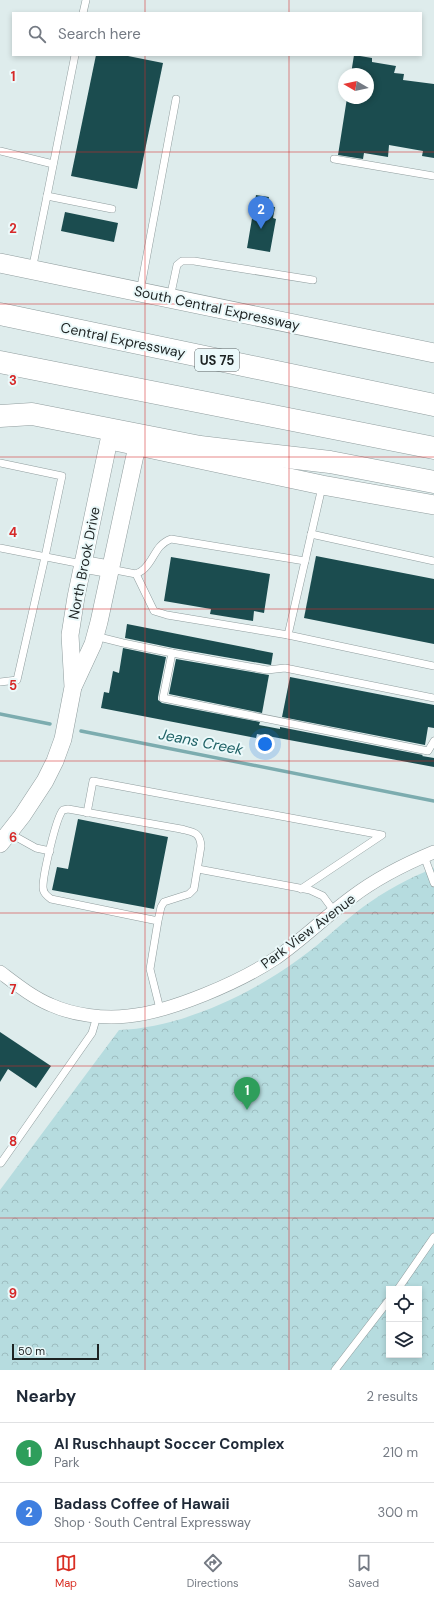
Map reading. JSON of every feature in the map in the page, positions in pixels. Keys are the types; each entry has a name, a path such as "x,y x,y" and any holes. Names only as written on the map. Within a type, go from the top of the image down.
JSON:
{"highway":[{"name":"Central Expressway","path":"0,314 434,405"},
{"path":"0,362 434,448"},
{"path":"0,417 32,414 200,447 330,462 434,482"}],"main road":[{"name":"South Central Expressway","path":"0,263 434,353"},
{"path":"0,417 322,484 434,505"}],"street":[{"name":"North Brook Drive","path":"73,687 70,635 82,564 109,440"},
{"name":"North Brook Drive","path":"4,839 45,781 55,761 62,739 73,687 95,636 137,446"},
{"path":"82,564 110,569"},
{"name":"Park View Avenue","path":"0,972 35,997 66,1010 97,1016 127,1017 160,1010 223,986 262,966 290,948 352,897 387,874 429,854"}],"lane":[{"path":"83,12 86,0"},
{"path":"32,270 75,56"},
{"path":"140,292 176,99"},
{"path":"0,151 53,164"},
{"path":"334,159 434,176"},
{"path":"47,196 112,209"},
{"path":"170,298 177,265 182,261 313,280"},
{"path":"0,463 62,476 45,557 16,680 0,682"},
{"path":"288,636 322,484"},
{"path":"311,534 434,561"},
{"path":"110,569 136,574 144,569 156,550 171,539 305,561"},
{"path":"0,548 82,564"},
{"path":"136,574 154,610 167,615 288,636 434,666"},
{"path":"95,636 172,653 267,670 285,668 434,698"},
{"path":"172,653 164,698 428,751 434,741"},
{"path":"87,813 93,781 382,835 301,889"},
{"path":"158,921 51,899 46,895 43,888 57,819 61,813 68,809 181,829 197,834 201,839 202,846 194,889 189,894 164,902 158,921 150,969 160,1010"},
{"path":"4,839 50,851"},
{"path":"429,854 434,882"},
{"path":"198,869 301,889 322,896 334,911"},
{"path":"1,1163 92,1033 97,1016"},
{"path":"400,1286 434,1237"},
{"path":"335,1370 386,1304"}],"green space":[{"path":"434,868 434,1370 0,1370 0,1190 119,1030 142,1028 166,1023 190,1016 237,997 259,985 299,959 371,901 406,881"}],"building":[{"path":"96,56 128,56 163,63 137,189 71,176"},
{"path":"354,56 372,58 372,62 396,66 394,73 404,74 403,80 434,84 434,158 422,156 423,151 389,145 388,157 364,153 363,159 338,155 346,104 374,104 374,68 352,68"},
{"path":"256,195 269,197 267,206 275,207 273,218 276,219 270,252 247,248"},
{"path":"65,212 118,223 114,242 61,231"},
{"path":"316,556 434,579 434,644 304,618"},
{"path":"171,557 270,574 264,613 254,611 253,621 210,614 211,609 164,601"},
{"path":"127,624 273,653 271,665 125,638"},
{"path":"123,648 166,657 158,697 158,700 162,703 260,722 259,725 280,729 280,727 423,755 422,756 434,758 434,767 257,734 256,738 101,708 104,692 109,693 113,671 119,673"},
{"path":"176,659 269,675 262,713 169,694"},
{"path":"290,677 434,705 434,728 428,727 425,745 282,717"},
{"path":"78,819 168,837 154,909 52,890 57,867 68,869"},
{"path":"0,1032 51,1066 36,1088 8,1069 0,1082"}],"waterway":[{"name":"Jeans Creek","path":"0,714 50,724"},
{"name":"Jeans Creek","path":"81,731 434,801"}],"place":[{"name":"Badass Coffee of Hawaii","path":"261,229"},
{"name":"Al Ruschhaupt Soccer Complex","path":"247,1110"}]}
